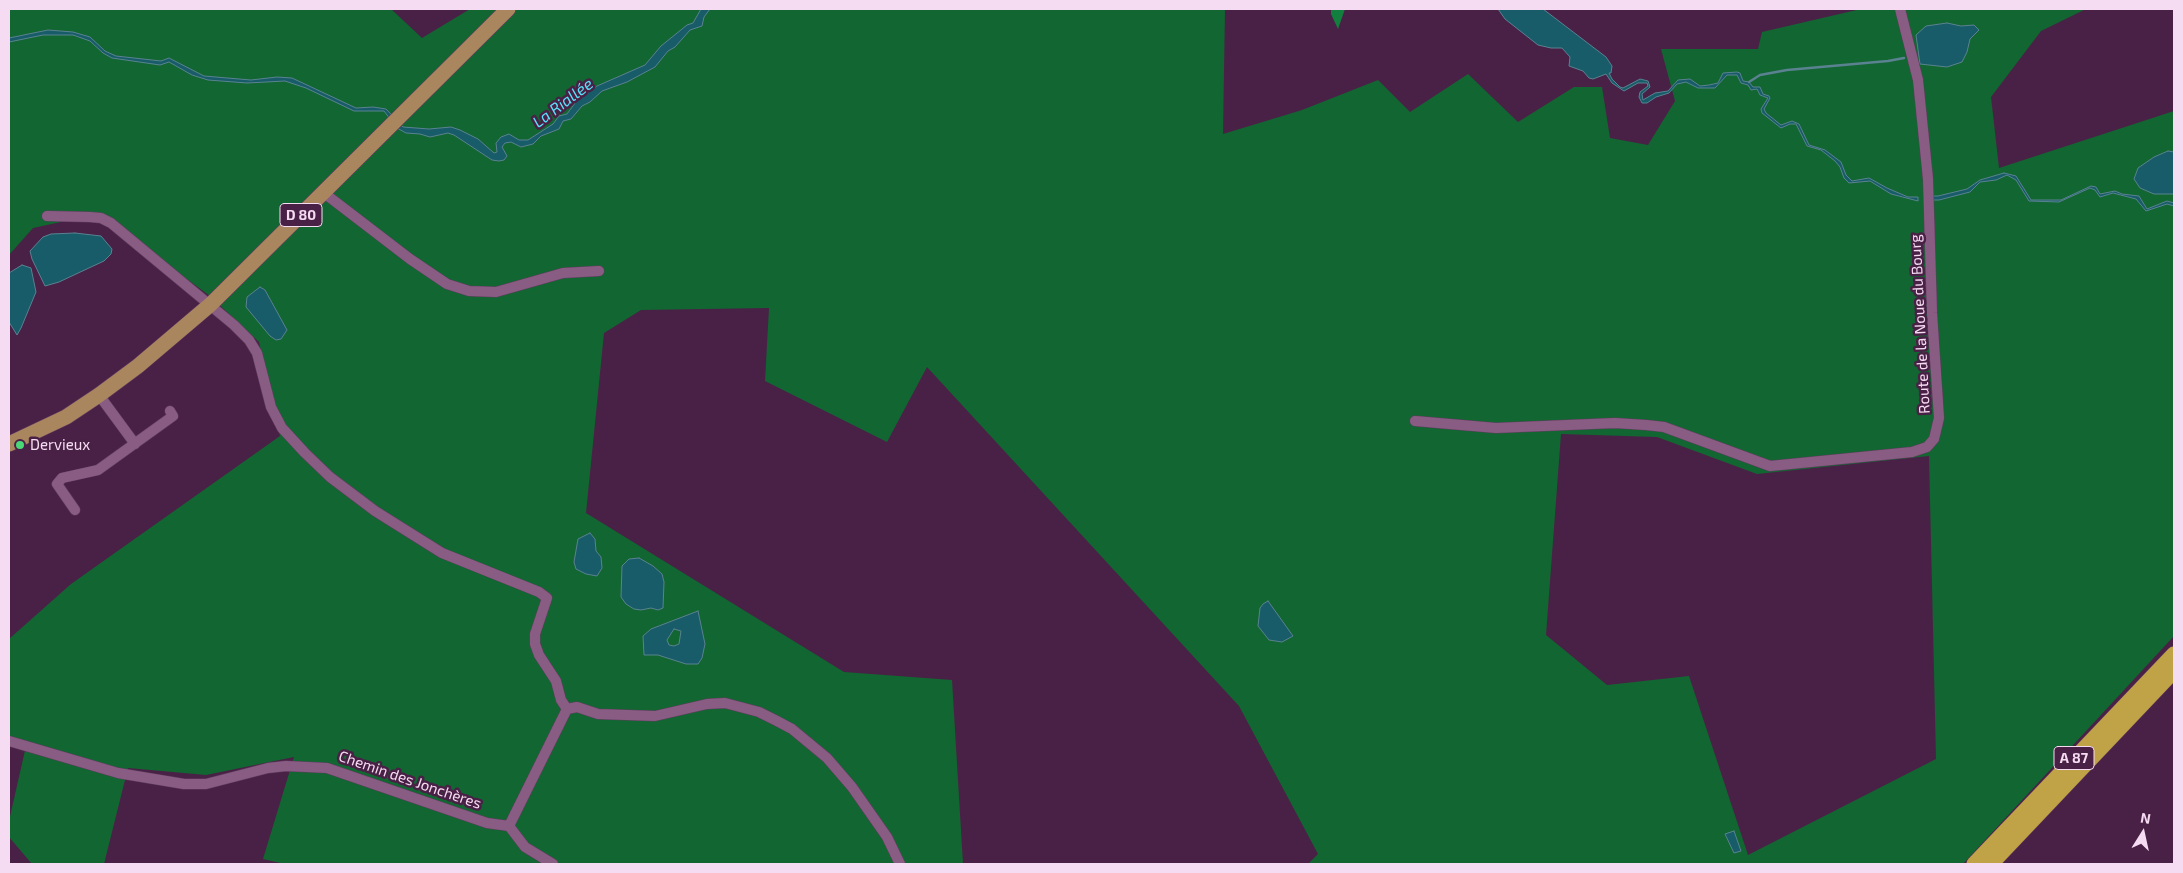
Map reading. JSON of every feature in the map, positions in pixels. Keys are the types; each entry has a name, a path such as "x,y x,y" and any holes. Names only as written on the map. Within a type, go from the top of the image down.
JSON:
{"highway":[{"name":"A 87","path":"1974,864 2174,654"},
{"name":"A 87","path":"1991,864 2174,671"}],"main road":[{"name":"D 80","path":"9,444 49,426 99,395 138,366 212,304 508,9"}],"street":[{"name":"Route de la Noue du Bourg","path":"1415,421 1496,428 1615,423 1646,424 1664,427 1770,466 1912,452 1927,447 1934,439 1939,418 1932,313 1928,179 1918,80 1900,9"},
{"path":"324,193 432,274 447,284 469,291 496,292 563,273 599,271"},
{"path":"47,216 102,218 111,223 212,304 249,340 257,353 271,407 282,428 330,477 375,511 442,553 539,592 547,598 535,634 535,644 539,655 556,681 561,700 567,709"},
{"path":"99,395 134,444"},
{"path":"75,510 58,484 62,478 98,470 173,416 170,411"},
{"path":"567,709 577,707 598,714 655,716 707,704 725,703 759,712 792,728 827,758 852,787 886,838 900,864"},
{"path":"554,864 524,847 509,826 567,709"},
{"name":"Chemin des Jonchères","path":"9,741 118,773 184,784 206,784 268,768 286,766 327,768 487,823 509,826"}],"green space":[{"path":"9,9 391,9 422,38 470,9 1225,9 1223,134 1302,110 1378,80 1410,112 1468,74 1518,122 1574,87 1602,87 1610,138 1648,145 1675,101 1661,49 1758,49 1762,32 1861,9 2086,9 2041,31 1991,97 1999,168 2174,111 2174,636 1963,864 1308,864 1318,854 1239,706 927,367 887,442 765,381 769,308 641,310 604,333 586,513 844,672 952,680 963,864 285,864 263,859 294,757 206,775 128,768 104,864 32,864 9,837 9,821 26,746 9,739 9,639 71,584 280,436 259,342 210,296 98,214 33,228 9,255","holes":["1561,434 1657,437 1757,474 1929,456 1936,759 1748,855 1689,676 1607,685 1546,635"]},
{"path":"1331,9 1345,9 1338,29 1331,14"}],"shaded area":[{"name":"La Riallée","path":"701,9 710,9 704,17 702,26 690,30 675,47 668,51 655,67 627,82 602,91 590,102 582,106 571,119 563,121 559,129 541,136 533,144 521,147 511,142 505,143 502,147 507,156 504,160 499,161 492,160 454,135 448,133 430,137 406,133 397,128 384,111 354,111 306,88 285,81 247,83 208,80 192,75 169,62 160,65 112,58 103,53 90,41 73,35 43,35 9,42 9,38 48,30 73,32 90,37 105,51 116,56 161,61 169,58 204,76 251,80 277,77 292,78 356,108 373,107 386,109 403,127 429,129 451,127 460,130 478,139 494,153 497,152 496,143 501,137 509,134 519,140 528,140 553,124 559,116 567,114 578,99 597,86 645,65 661,46 687,25 693,23"},
{"path":"1498,9 1543,9 1606,57 1612,66 1611,73 1609,73 1620,87 1623,88 1640,79 1648,81 1650,87 1642,94 1643,100 1655,93 1668,91 1678,80 1690,79 1700,86 1709,85 1718,83 1723,73 1740,73 1743,81 1749,82 1753,87 1760,87 1763,94 1769,96 1770,98 1764,109 1766,113 1781,125 1792,121 1799,124 1809,145 1825,150 1841,162 1846,175 1852,181 1869,178 1908,197 1918,197 1918,201 1891,194 1870,181 1849,183 1844,178 1840,167 1835,161 1821,150 1807,146 1796,124 1790,124 1781,128 1762,113 1761,109 1768,98 1760,95 1757,89 1751,90 1748,85 1741,83 1737,75 1727,75 1715,88 1698,88 1686,82 1677,84 1669,93 1656,97 1647,103 1642,103 1639,97 1640,92 1648,86 1647,83 1638,83 1624,91 1612,83 1606,74 1593,79 1589,78 1583,71 1569,66 1570,57 1562,48 1538,45 1505,19"},
{"path":"1947,23 1961,26 1974,25 1979,30 1970,39 1962,62 1947,67 1920,64 1916,35 1926,26"},
{"path":"2168,151 2174,152 2174,194 2154,194 2140,188 2134,179 2138,168 2154,157"},
{"path":"2004,173 2016,176 2031,200 2061,200 2091,186 2096,187 2100,194 2115,191 2122,194 2139,196 2147,209 2167,201 2174,203 2174,206 2167,204 2146,211 2136,199 2113,193 2100,197 2095,190 2090,188 2059,202 2029,201 2016,180 2007,175 1996,180 1980,182 1970,192 1939,200 1930,200 1932,196 1967,189 1980,180"},
{"path":"75,233 101,236 112,249 111,254 104,261 59,282 45,286 30,251 43,237 51,234"},
{"path":"22,265 31,268 36,292 17,335 9,322 9,273"},
{"path":"260,287 265,290 287,330 281,339 276,340 270,336 246,307 247,297"},
{"path":"590,533 595,539 596,551 601,557 602,568 597,576 586,574 576,569 574,562 578,539"},
{"path":"639,558 662,574 664,582 663,608 658,610 651,608 634,609 626,604 621,597 622,566 629,559"},
{"path":"1268,601 1293,636 1282,642 1269,640 1258,626 1260,608"},
{"path":"698,611 705,644 702,658 698,664 686,664 658,655 644,655 643,636 651,629","holes":["674,629 681,631 679,644 669,645 667,640"]},
{"path":"1734,831 1741,851 1734,853 1725,834"}],"waterway":[{"path":"1749,82 1760,75 1787,70 1904,58"}],"place":[{"name":"Dervieux","path":"20,445"}]}
